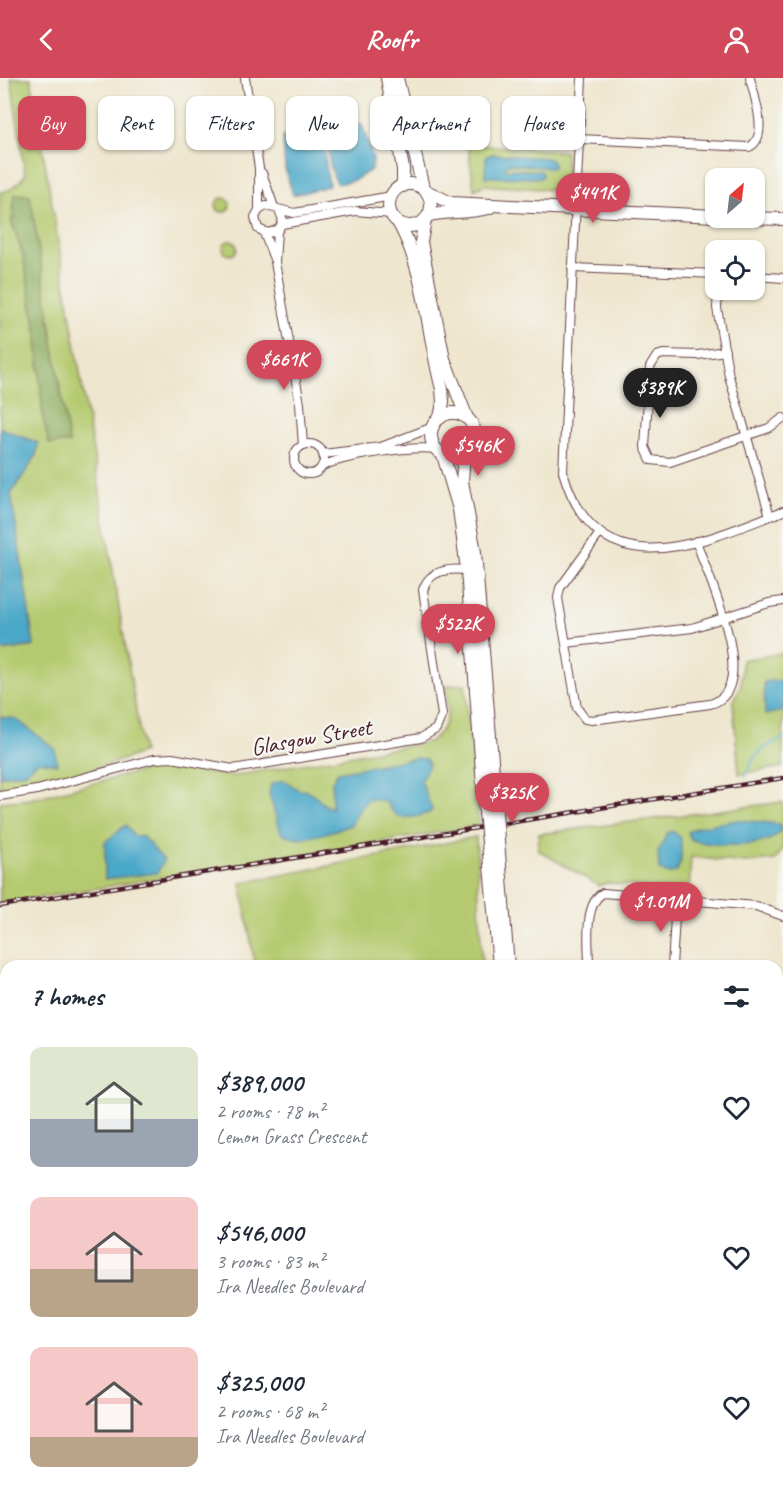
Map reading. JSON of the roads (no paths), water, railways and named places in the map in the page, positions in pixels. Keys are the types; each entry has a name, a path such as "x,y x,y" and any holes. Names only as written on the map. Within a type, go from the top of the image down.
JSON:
{"main road":[{"path":"387,78 403,169 403,186"},
{"path":"397,78 424,190 431,203 422,242 444,359 467,418 472,424 475,438 464,455 462,481 475,552 490,811"},
{"path":"507,960 459,509 439,452 431,438 443,402 442,389 413,253 395,218 392,195 403,186 410,184 451,203 705,215"},
{"path":"395,218 415,226 446,210 474,212 496,206"},
{"path":"765,218 783,219"},
{"path":"436,422 454,413 467,418"},
{"path":"439,452 450,457 464,455"},
{"path":"493,842 499,960"}],"street":[{"path":"245,78 259,168 259,210 255,221 264,232 275,262 302,425 308,444 323,454 381,447 436,422"},
{"path":"581,96 582,78"},
{"path":"585,139 749,147 756,142 760,133 750,78"},
{"path":"578,150 563,472 579,512 600,533 627,546 657,551 696,541 783,511"},
{"path":"259,168 276,209 279,227 275,262"},
{"path":"259,210 266,206 294,213 392,195"},
{"path":"264,232 355,211 395,218"},
{"path":"572,268 705,274"},
{"path":"765,277 783,278"},
{"path":"717,300 731,388 770,516"},
{"path":"725,351 698,355 663,354 652,360 645,451 651,460 663,463 745,437 769,428 783,418"},
{"path":"308,444 294,455 295,464 299,471 312,474 322,466 336,461 417,447 439,452"},
{"path":"322,466 323,454"},
{"path":"600,533 560,588 558,598 577,708 585,719 597,720 710,704 725,697 730,689 733,653 696,541"},
{"name":"Glasgow Street","path":"0,796 37,790 154,759 172,758 233,769 421,738 436,729 442,715 423,590 426,579 433,573 455,569 467,570"},
{"path":"566,643 606,636 677,631 783,601"},
{"path":"589,960 591,907 599,895 612,892 676,901 756,906 783,916"},
{"path":"672,960 676,901"}],"water":[{"path":"358,124 362,124 373,159 372,169 355,180 338,184 330,165 328,150 358,150"},
{"path":"286,135 286,150 324,150 329,186 293,195 285,169 283,137"},
{"path":"492,154 547,158 554,166 551,168 508,164 505,167 505,169 541,171 543,175 541,178 485,177 486,157"},
{"path":"0,428 38,443 36,456 11,494 34,646 0,651"},
{"path":"783,680 783,711 765,715 764,682"},
{"path":"0,717 16,719 55,749 57,764 38,761 26,772 0,776"},
{"path":"416,758 426,759 429,765 421,780 432,810 429,813 403,818 396,815 387,803 369,799 360,808 351,825 307,837 298,838 281,833 269,794 271,784 284,780 299,790 313,794 332,808 332,781 338,772"},
{"path":"737,820 780,824 781,831 774,837 751,844 711,844 690,839 688,832 698,827"},
{"path":"126,825 134,836 142,836 164,860 157,873 105,879 105,842"},
{"path":"673,831 681,838 681,860 677,871 669,874 659,870 658,853 667,833"}],"waterway":[{"path":"745,776 751,762 759,752 783,738"}],"railway":[{"path":"0,906 783,778"}]}
